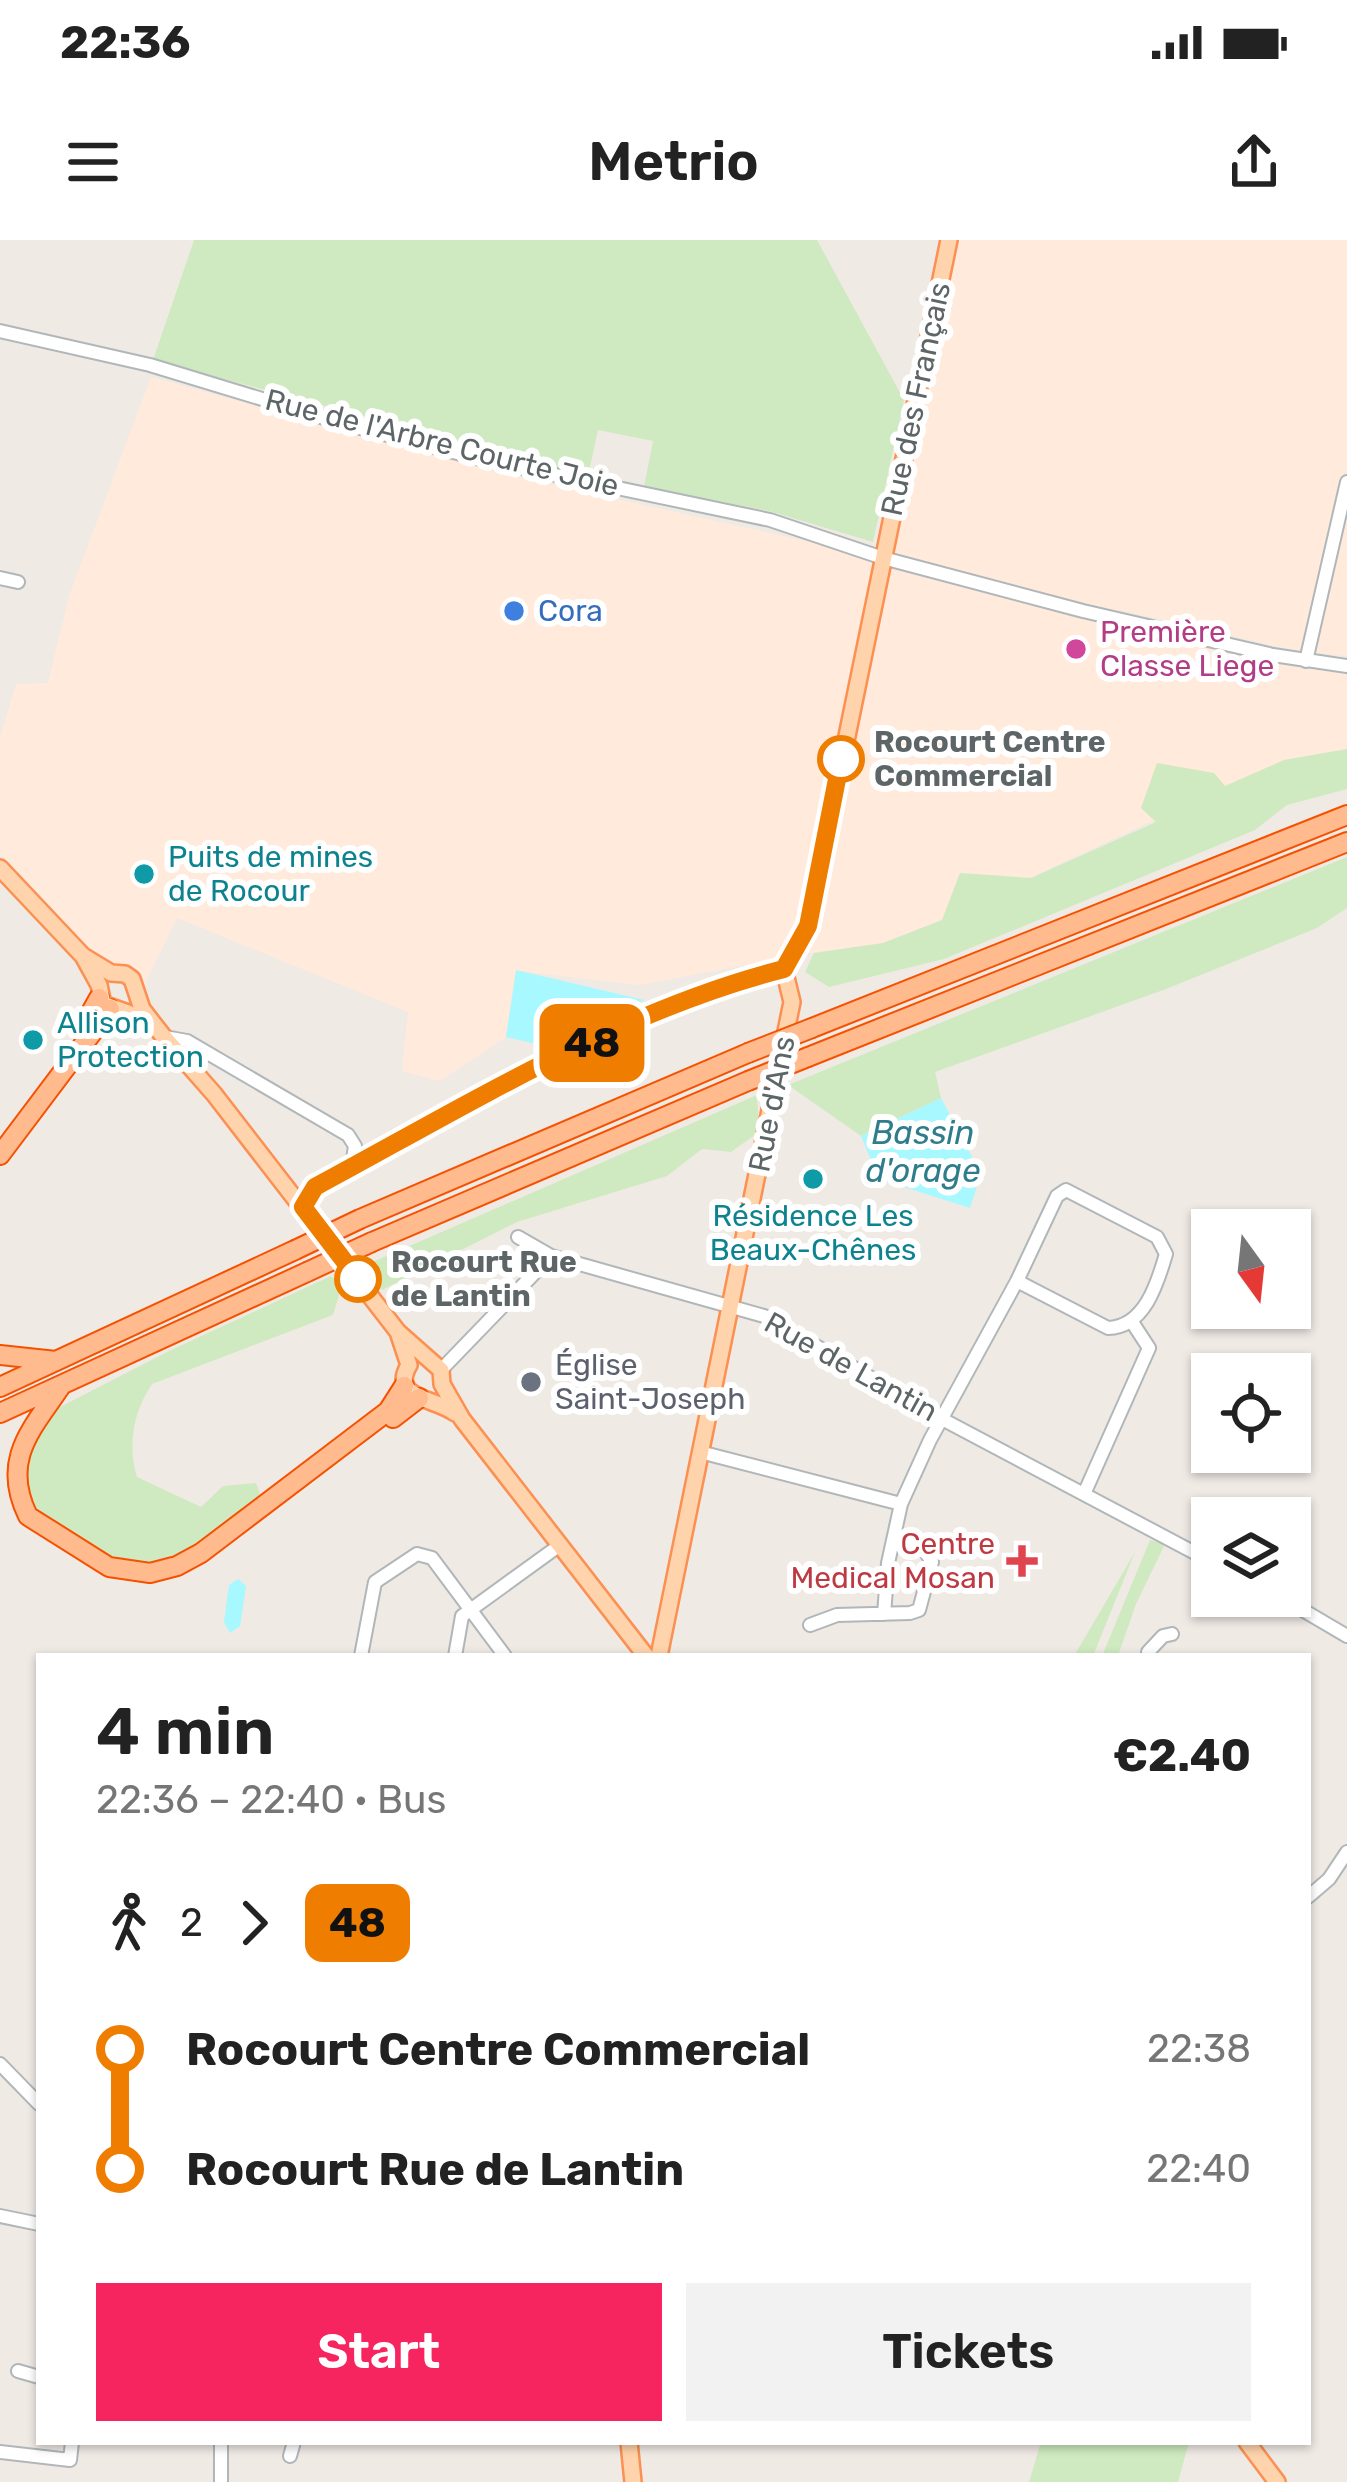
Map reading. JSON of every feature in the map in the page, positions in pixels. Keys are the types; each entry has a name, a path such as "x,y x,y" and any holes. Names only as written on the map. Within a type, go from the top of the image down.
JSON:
{"highway":[{"path":"0,1387 360,1219 748,1053 1347,815"},
{"path":"0,1413 373,1243 748,1081 1347,842"},
{"path":"0,1141 108,995"},
{"path":"0,1155 108,995"},
{"path":"0,1354 56,1361"},
{"path":"61,1386 48,1405 26,1422 10,1449 7,1475 17,1505 109,1567 151,1573 201,1553 416,1394"},
{"path":"0,1508 105,1575 128,1582 176,1577 216,1553 416,1394"}],"main road":[{"name":"Rue des Français","path":"883,558 949,240"},
{"name":"Rue d'Ans","path":"660,1649 792,1002 784,969 808,926 883,558"},
{"path":"0,868 83,956 108,995 163,1036"},
{"path":"108,995 125,974 132,979 136,995 163,1036 303,1207 417,1362 441,1377 462,1419 641,1650 660,1649"},
{"path":"108,995 132,1005 136,995"},
{"path":"417,1362 404,1373 416,1394 440,1402 462,1419"},
{"path":"416,1394 435,1394 441,1377"},
{"path":"629,2445 633,2482"},
{"path":"1249,2445 1277,2482"}],"street":[{"name":"Rue de l'Arbre Courte Joie","path":"0,331 150,365 484,460 770,520 883,558 1083,611 1347,667"},
{"path":"1306,661 1347,482"},
{"path":"0,578 18,582"},
{"path":"303,1207 315,1187 351,1167 654,1015 727,983 784,969"},
{"path":"163,1036 187,1041 348,1135 356,1152 351,1167"},
{"path":"884,1614 901,1504 1057,1196 1066,1190 1156,1237 1166,1254 1159,1276 1124,1328 1108,1328 1017,1282"},
{"name":"Rue de Lantin","path":"518,1237 551,1256 764,1316 942,1419 1191,1551"},
{"path":"441,1377 551,1256"},
{"path":"1084,1494 1149,1348 1132,1322"},
{"path":"700,1452 901,1504"},
{"path":"810,1625 837,1615 919,1610 932,1562 925,1551 893,1543"},
{"path":"456,1653 462,1616 560,1545"},
{"path":"363,1653 375,1582 417,1554 432,1558 503,1653"},
{"path":"1311,1615 1347,1636"},
{"path":"1148,1652 1163,1636 1172,1634"},
{"path":"1311,1894 1329,1879 1347,1852"},
{"path":"0,2064 36,2101"},
{"path":"0,2216 36,2223"},
{"path":"18,2371 36,2376"},
{"path":"48,2458 50,2445"},
{"path":"0,2452 70,2460 72,2445"},
{"path":"220,2445 221,2482"}],"shaded area":[{"path":"951,240 1347,240 1347,656 1297,651 1120,610 1116,623 1347,667 1347,749 1284,760 1029,878 960,873 942,920 883,943 809,953"},
{"path":"151,377 508,475 883,558 802,924 778,959 639,985 517,971 506,1037 440,1081 402,1071 408,1012 177,918 142,990 125,966 105,965 0,854 0,739 16,684 48,683 69,596"}],"green space":[{"path":"194,240 817,240 904,400 873,542 769,511 644,487 653,441 598,430 588,476 153,360"},
{"path":"1347,749 1347,789 1287,805 1255,830 944,959 829,987 805,972 814,953 883,943 942,920 960,873 1031,878 1156,822 1141,808 1157,763 1214,773 1225,786 1284,760"},
{"path":"1347,857 1347,908 1317,928 1166,989 935,1072 941,1098 861,1136 788,1085"},
{"path":"757,1095 759,1132 731,1152 702,1149 667,1176 517,1222 382,1290 368,1264"},
{"path":"331,1276 342,1285 333,1315 152,1384 137,1416 133,1453 137,1477 201,1507 223,1486 256,1483 262,1499 194,1550 152,1567 114,1563 26,1505 14,1472 29,1423"},
{"path":"1150,1540 1165,1544 1119,1653 1103,1653"},
{"path":"1135,1552 1094,1653 1076,1653"},
{"path":"1040,2445 1188,2445 1178,2482 1029,2482"}],"water":[{"path":"516,970 644,1000 554,1048 506,1037"},
{"name":"Bassin d'orage","path":"941,1098 981,1174 970,1208 879,1179 861,1136"},
{"path":"238,1579 246,1586 240,1626 230,1633 224,1622 229,1585"}],"bus line":[{"name":"48","path":"358,1279 303,1207 315,1187 590,1044 712,989 784,969 808,926 841,759"}],"place":[{"name":"Cora","path":"514,611"},
{"name":"Première Classe Liege","path":"1076,649"},
{"name":"Rocourt Centre Commercial","path":"841,759"},
{"name":"Puits de mines de Rocour","path":"144,874"},
{"name":"Allison Protection","path":"33,1040"},
{"name":"Résidence Les Beaux-Chênes","path":"813,1179"},
{"name":"Rocourt Rue de Lantin","path":"358,1279"},
{"name":"Église Saint-Joseph","path":"531,1382"},
{"name":"Centre Medical Mosan","path":"1022,1561"}]}
